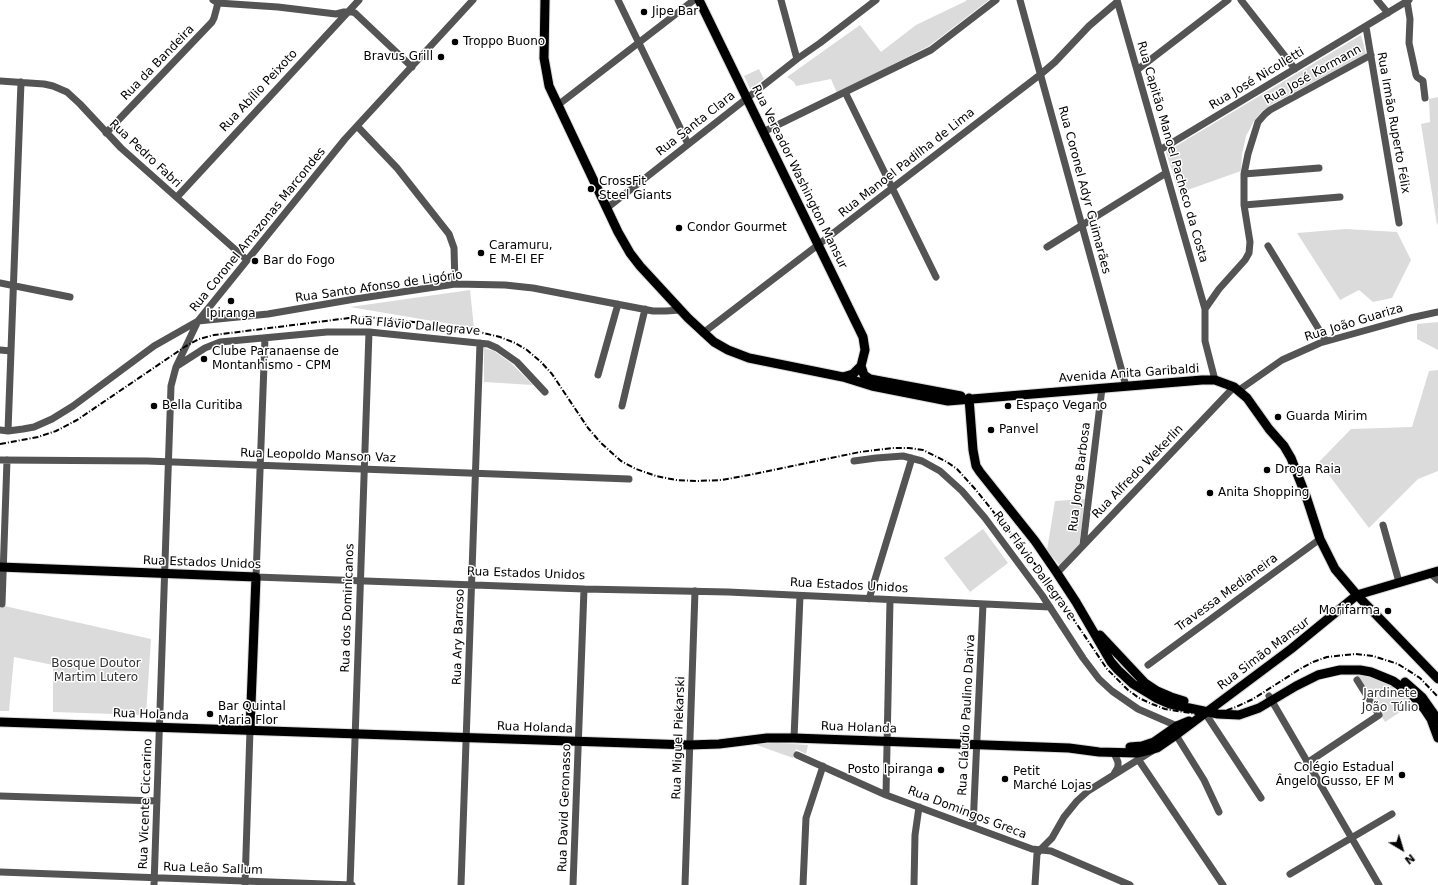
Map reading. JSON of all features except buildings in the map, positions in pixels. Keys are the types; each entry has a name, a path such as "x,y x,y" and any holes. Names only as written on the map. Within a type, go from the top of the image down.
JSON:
{"main road":[{"name":"Avenida Anita Garibaldi","path":"544,0 545,66 549,86 622,239 635,260 680,310 703,333 720,346 738,355 843,377 872,386 948,401 969,398 1194,380 1215,380 1237,389 1247,398 1269,429 1284,446 1291,458 1320,539 1335,569 1357,595 1438,678"},
{"name":"Rua Vereador Washington Mansur","path":"699,0 863,337 865,350 861,366"},
{"name":"Avenida Anita Garibaldi","path":"861,366 864,375 870,379 969,398"},
{"path":"843,377 853,374 861,366"},
{"name":"Rua Flávio Dallegrave","path":"969,398 976,466 1035,541 1092,627 1112,662 1133,684 1156,698 1170,704 1207,712 1238,711 1270,699 1309,678 1328,672 1350,670 1371,672 1393,681 1419,702 1431,719 1438,738"},
{"name":"Rua Estados Unidos","path":"2,567 256,576"},
{"path":"1357,595 1434,572"},
{"path":"250,730 256,576"},
{"name":"Rua Simão Mansur","path":"1176,731 1207,712 1291,649 1357,595"},
{"name":"Rua Flávio Dallegrave","path":"1092,627 1145,683 1157,691 1207,712"},
{"name":"Rua Flávio Dallegrave","path":"1270,699 1304,675 1318,669 1340,664 1366,665 1380,668 1403,680 1422,697 1438,720"},
{"path":"1188,707 1193,713 1192,720"},
{"name":"Rua Simão Mansur","path":"1155,745 1192,720 1207,712"},
{"name":"Rua Holanda","path":"0,722 690,745 720,744 767,738 794,738 1069,748 1114,753 1144,752 1155,745"},
{"name":"Rua Holanda","path":"1069,748 1100,746 1135,747 1155,745"}],"street":[{"name":"Rua Abílio Peixoto","path":"177,197 359,0"},
{"name":"Rua Coronel Amazonas Marcondes","path":"0,430 8,431 34,427 57,416 86,397 143,354 198,321 357,126 473,0"},
{"path":"618,0 688,144"},
{"path":"558,105 694,0"},
{"path":"781,0 797,59"},
{"name":"Rua Santa Clara","path":"607,208 797,59 876,0"},
{"path":"763,132 931,50 996,0"},
{"name":"Rua Coronel Adyr Guimarães","path":"1020,0 1126,386"},
{"path":"1137,70 1228,0"},
{"path":"1241,0 1295,69"},
{"path":"1377,0 1388,13"},
{"name":"Rua Manoel Padilha de Lima","path":"703,333 1041,74 1055,62 1089,26 1117,1"},
{"name":"Rua Capitão Manoel Pacheco da Costa","path":"1117,1 1205,309"},
{"path":"1366,26 1408,1 1410,19 1409,44 1417,77 1423,80 1425,98"},
{"path":"216,2 336,14 348,11 355,13 412,67"},
{"name":"Rua da Bandeira","path":"106,133 212,22 216,2"},
{"name":"Rua José Nicolletti","path":"1160,150 1366,26"},
{"name":"Rua Irmão Ruperto Félix","path":"1366,26 1399,223"},
{"name":"Rua José Kormann","path":"1205,309 1219,289 1246,260 1249,253 1250,242 1244,205 1244,174 1256,127 1261,118 1265,114 1371,55"},
{"name":"Rua Pedro Fabri","path":"0,81 44,84 60,88 80,104 128,155 247,260"},
{"path":"8,431 21,82"},
{"path":"845,92 936,277"},
{"path":"357,126 397,168 449,234 454,248 455,284"},
{"path":"1244,174 1319,168"},
{"path":"1047,247 1166,173"},
{"path":"1244,205 1340,197"},
{"path":"1268,246 1326,341"},
{"path":"0,283 70,296"},
{"name":"Rua Santo Afonso de Ligório","path":"198,321 278,313 355,299 455,284 505,285 533,288 659,312 680,310"},
{"path":"598,375 618,304"},
{"path":"622,406 644,309"},
{"path":"1205,309 1205,341 1215,380"},
{"name":"Rua João Guariza","path":"1237,389 1282,360 1326,341 1410,318 1438,312"},
{"name":"Rua Vicente Ciccarino","path":"154,881 171,386 176,367 198,321"},
{"name":"Rua Flávio Dallegrave","path":"176,367 205,348 220,342 326,332 369,332 480,343 497,348 517,362 546,392"},
{"name":"Rua dos Dominicanos","path":"351,885 369,332"},
{"path":"256,576 265,338"},
{"name":"Rua Ary Barroso","path":"461,885 480,343"},
{"path":"0,350 11,351"},
{"name":"Rua Jorge Barbosa","path":"1083,545 1102,388"},
{"name":"Rua Alfredo Wekerlin","path":"1057,573 1237,389"},
{"name":"Rua Flávio Dallegrave","path":"854,461 890,456 912,458 930,465 940,471 962,491 989,524 1050,607 1089,666 1103,683 1138,709 1176,731"},
{"path":"869,599 912,458"},
{"path":"2,604 3,460"},
{"name":"Rua Leopoldo Manson Vaz","path":"3,460 168,462 629,479"},
{"path":"1384,525 1399,582"},
{"name":"Travessa Medianeira","path":"1148,665 1320,539"},
{"path":"1434,572 1438,580"},
{"name":"Rua Estados Unidos","path":"256,576 694,591 1050,607"},
{"name":"Rua David Geronasso","path":"573,885 584,588"},
{"name":"Rua Miguel Piekarski","path":"685,885 694,591"},
{"path":"794,738 800,596"},
{"path":"886,795 890,600"},
{"name":"Rua Cláudio Paulino Dariva","path":"973,827 983,604"},
{"path":"1307,763 1379,715 1357,680"},
{"path":"1270,699 1379,885"},
{"path":"1207,712 1261,798"},
{"path":"245,883 250,730"},
{"path":"1176,731 1204,780 1219,812"},
{"name":"Rua Simão Mansur","path":"1040,850 1052,838 1064,817 1077,801 1088,791 1138,759 1155,745"},
{"path":"1112,776 1116,771 1118,762 1114,753"},
{"name":"Rua Domingos Greca","path":"797,755 886,795 1032,850 1051,850 1130,885"},
{"path":"1138,759 1223,885"},
{"path":"803,885 806,818 822,766"},
{"path":"0,796 157,801"},
{"path":"914,885 915,836 919,807"},
{"path":"1290,874 1392,814"},
{"path":"1035,885 1036,860 1040,850"},
{"name":"Rua Leão Sallum","path":"0,872 154,881 351,885"}],"green space":[{"path":"966,0 989,0 929,46 837,93 831,79 796,86 794,82 787,77 860,25 881,52 916,25"},
{"path":"1361,35 1366,54 1274,103 1262,111 1254,121 1246,136 1242,154 1241,171 1179,193 1166,152"},
{"path":"759,69 764,79 750,89 744,76"},
{"path":"1438,97 1437,225 1421,124 1430,122 1429,99"},
{"path":"1346,229 1397,232 1411,260 1392,298 1373,302 1359,290 1340,300 1297,233"},
{"path":"470,290 474,328 350,307"},
{"path":"1438,322 1438,350 1417,339 1417,324"},
{"path":"484,348 494,351 511,363 533,385 484,382"},
{"path":"1438,370 1438,471 1418,479 1369,528 1319,462 1351,429 1412,427 1429,371"},
{"path":"1085,499 1079,547 1060,566 1047,550 1055,501"},
{"path":"983,529 1008,563 970,592 944,558"},
{"name":"Bosque Doutor Martim Lutero","path":"0,605 151,639 146,715 53,712 53,665 14,657 9,711 0,711"},
{"name":"Jardinete João Túlio","path":"1355,673 1369,675 1387,682 1415,702 1385,722"},
{"path":"777,743 808,745 806,754 796,749 793,758 754,744"}],"railway":[{"path":"0,444 38,437 56,431 77,420 186,346 199,339 214,335 366,317 400,320 479,332 500,337 527,350 552,374 588,428 601,443 621,461 636,469 656,476 676,480 722,480 860,452 892,448 923,450 947,462 957,469 976,490 1043,574 1107,669 1128,690 1139,698 1165,709 1203,715 1224,711 1253,699 1313,662 1327,657 1355,654 1373,656 1398,664 1420,678 1438,697"}],"place":[{"name":"Jipe Bar","path":"644,12"},
{"name":"Troppo Buono","path":"455,42"},
{"name":"Bravus Grill","path":"441,57"},
{"name":"CrossFit Steel Giants","path":"591,189"},
{"name":"Condor Gourmet","path":"679,228"},
{"name":"Caramuru, E M-EI EF","path":"481,253"},
{"name":"Bar do Fogo","path":"255,261"},
{"name":"Ipiranga","path":"231,301"},
{"name":"Clube Paranaense de Montanhismo - CPM","path":"204,359"},
{"name":"Bella Curitiba","path":"154,406"},
{"name":"Espaço Vegano","path":"1008,406"},
{"name":"Guarda Mirim","path":"1278,417"},
{"name":"Panvel","path":"991,430"},
{"name":"Droga Raia","path":"1267,470"},
{"name":"Anita Shopping","path":"1210,493"},
{"name":"Morifarma","path":"1388,611"},
{"name":"Bar Quintal Maria Flor","path":"210,714"},
{"name":"Posto Ipiranga","path":"941,770"},
{"name":"Colégio Estadual Ângelo Gusso, EF M","path":"1402,775"},
{"name":"Petit Marché Lojas","path":"1005,779"}]}
